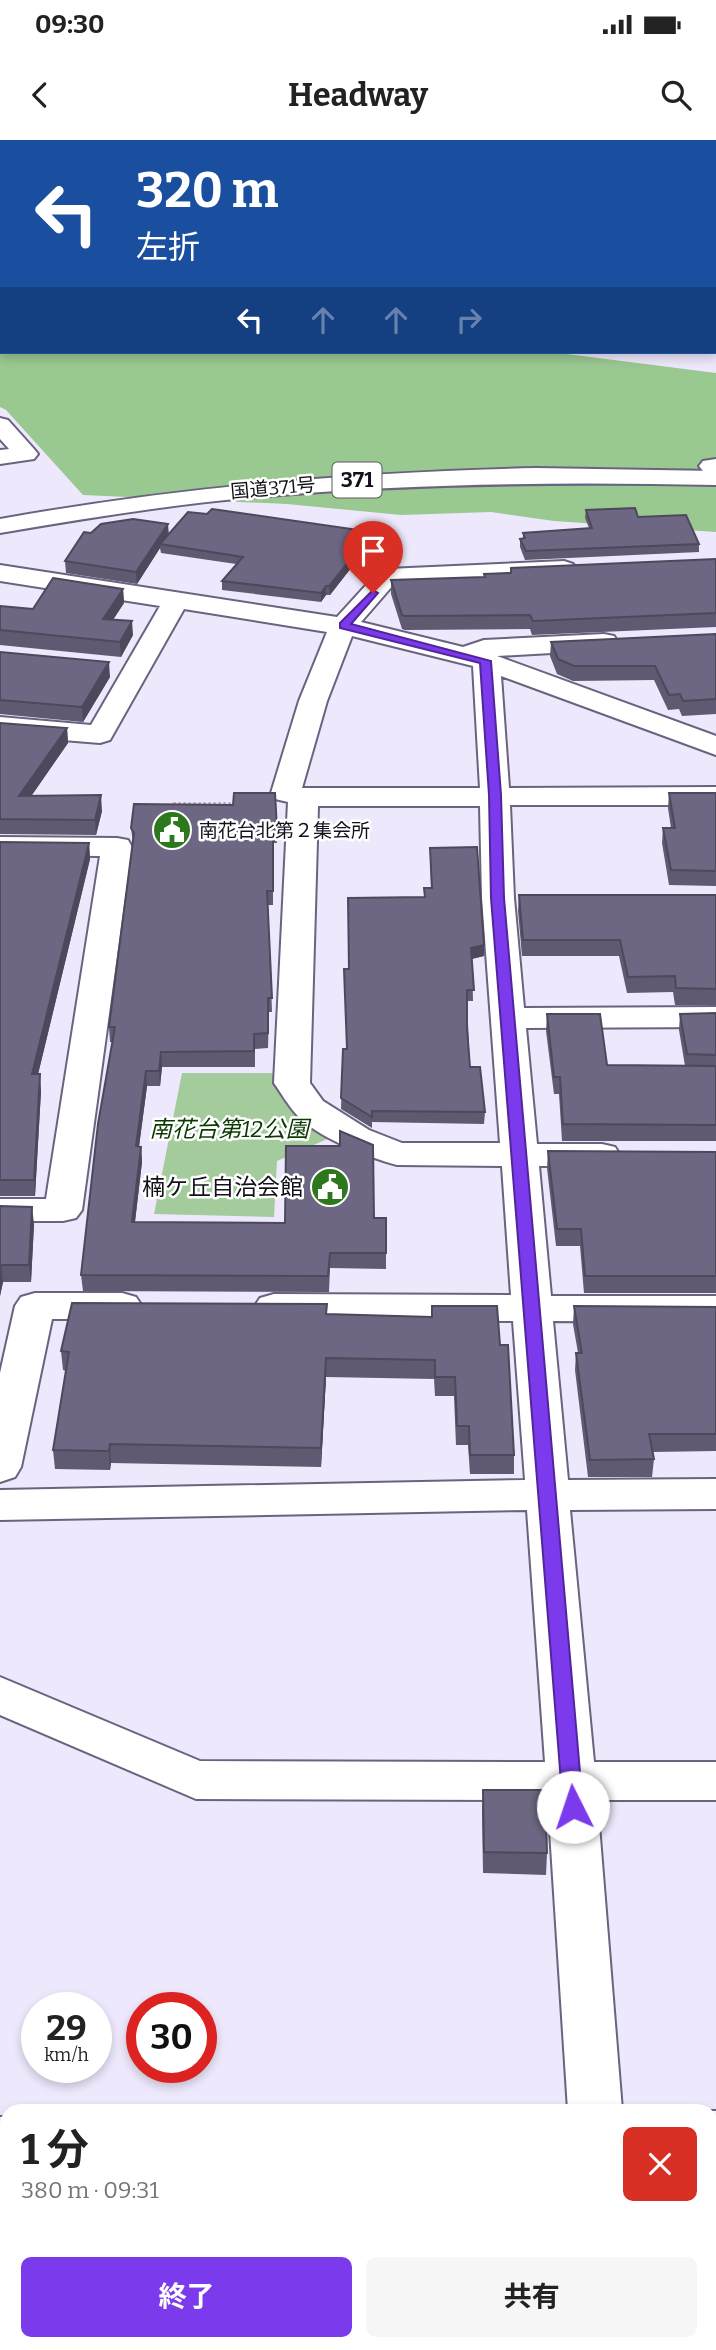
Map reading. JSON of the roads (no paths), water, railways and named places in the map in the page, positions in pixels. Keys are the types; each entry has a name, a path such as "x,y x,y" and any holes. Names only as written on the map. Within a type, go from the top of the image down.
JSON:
{"main road":[{"path":"0,425 26,454 0,457"},
{"name":"国道371号","path":"0,526 203,494 359,480 714,470"},
{"path":"593,567 387,576 344,626 313,701 286,793 303,797 716,796"},
{"path":"2,577 344,626 475,658 716,746"},
{"path":"0,726 100,734 125,667 176,601"},
{"path":"475,658 484,648 634,641"},
{"path":"475,658 511,898 508,1018 517,1154 548,1496 595,2104"},
{"path":"658,725 716,722"},
{"path":"303,797 292,1083 310,1109 356,1138 397,1154 637,1155"},
{"path":"0,846 117,847 63,1210 0,1210"},
{"path":"508,1018 716,1017"},
{"path":"0,1467 35,1306 159,1306"},
{"path":"242,1307 716,1309"},
{"path":"0,1506 381,1496 716,1494"},
{"path":"0,1695 196,1780 716,1781"}],"place":[{"name":"南花台北第２集会所","path":"172,830"},
{"name":"楠ケ丘自治会館","path":"330,1187"}],"park label":[{"name":"南花台第12公園","path":"229,1129"}]}
